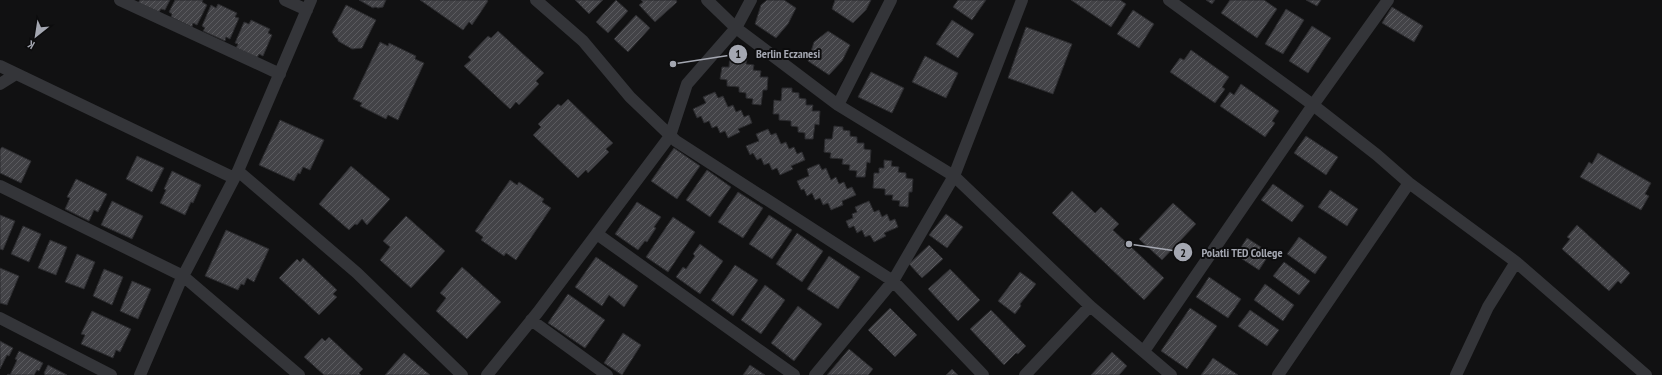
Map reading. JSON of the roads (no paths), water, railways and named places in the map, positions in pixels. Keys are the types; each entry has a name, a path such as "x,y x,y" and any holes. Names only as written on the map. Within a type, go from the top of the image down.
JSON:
{"street":[{"path":"120,0 280,74"},
{"path":"140,375 183,276 236,175 309,5 285,0"},
{"path":"536,0 583,41 630,97 670,136 893,281 983,375"},
{"path":"707,0 736,28 838,105 954,176 1090,306 1171,375"},
{"path":"487,375 531,320 670,136 687,84 736,28 751,0"},
{"path":"838,105 891,0"},
{"path":"815,375 893,281 954,176 1022,0"},
{"path":"1169,0 1313,105 1377,155 1408,183 1516,262 1646,375"},
{"path":"1144,351 1313,105 1388,0"},
{"path":"0,66 236,175 357,273 462,375"},
{"path":"0,84 16,74"},
{"path":"1278,375 1408,183"},
{"path":"0,186 183,276 299,375"},
{"path":"596,234 794,375"},
{"path":"1456,375 1488,307 1516,262"},
{"path":"1025,375 1090,306"},
{"path":"0,318 111,375"},
{"path":"531,320 607,375"}],"place":[{"name":"Berlin Eczanesi","path":"673,64"},
{"name":"Polatli TED College","path":"1129,244"}]}
